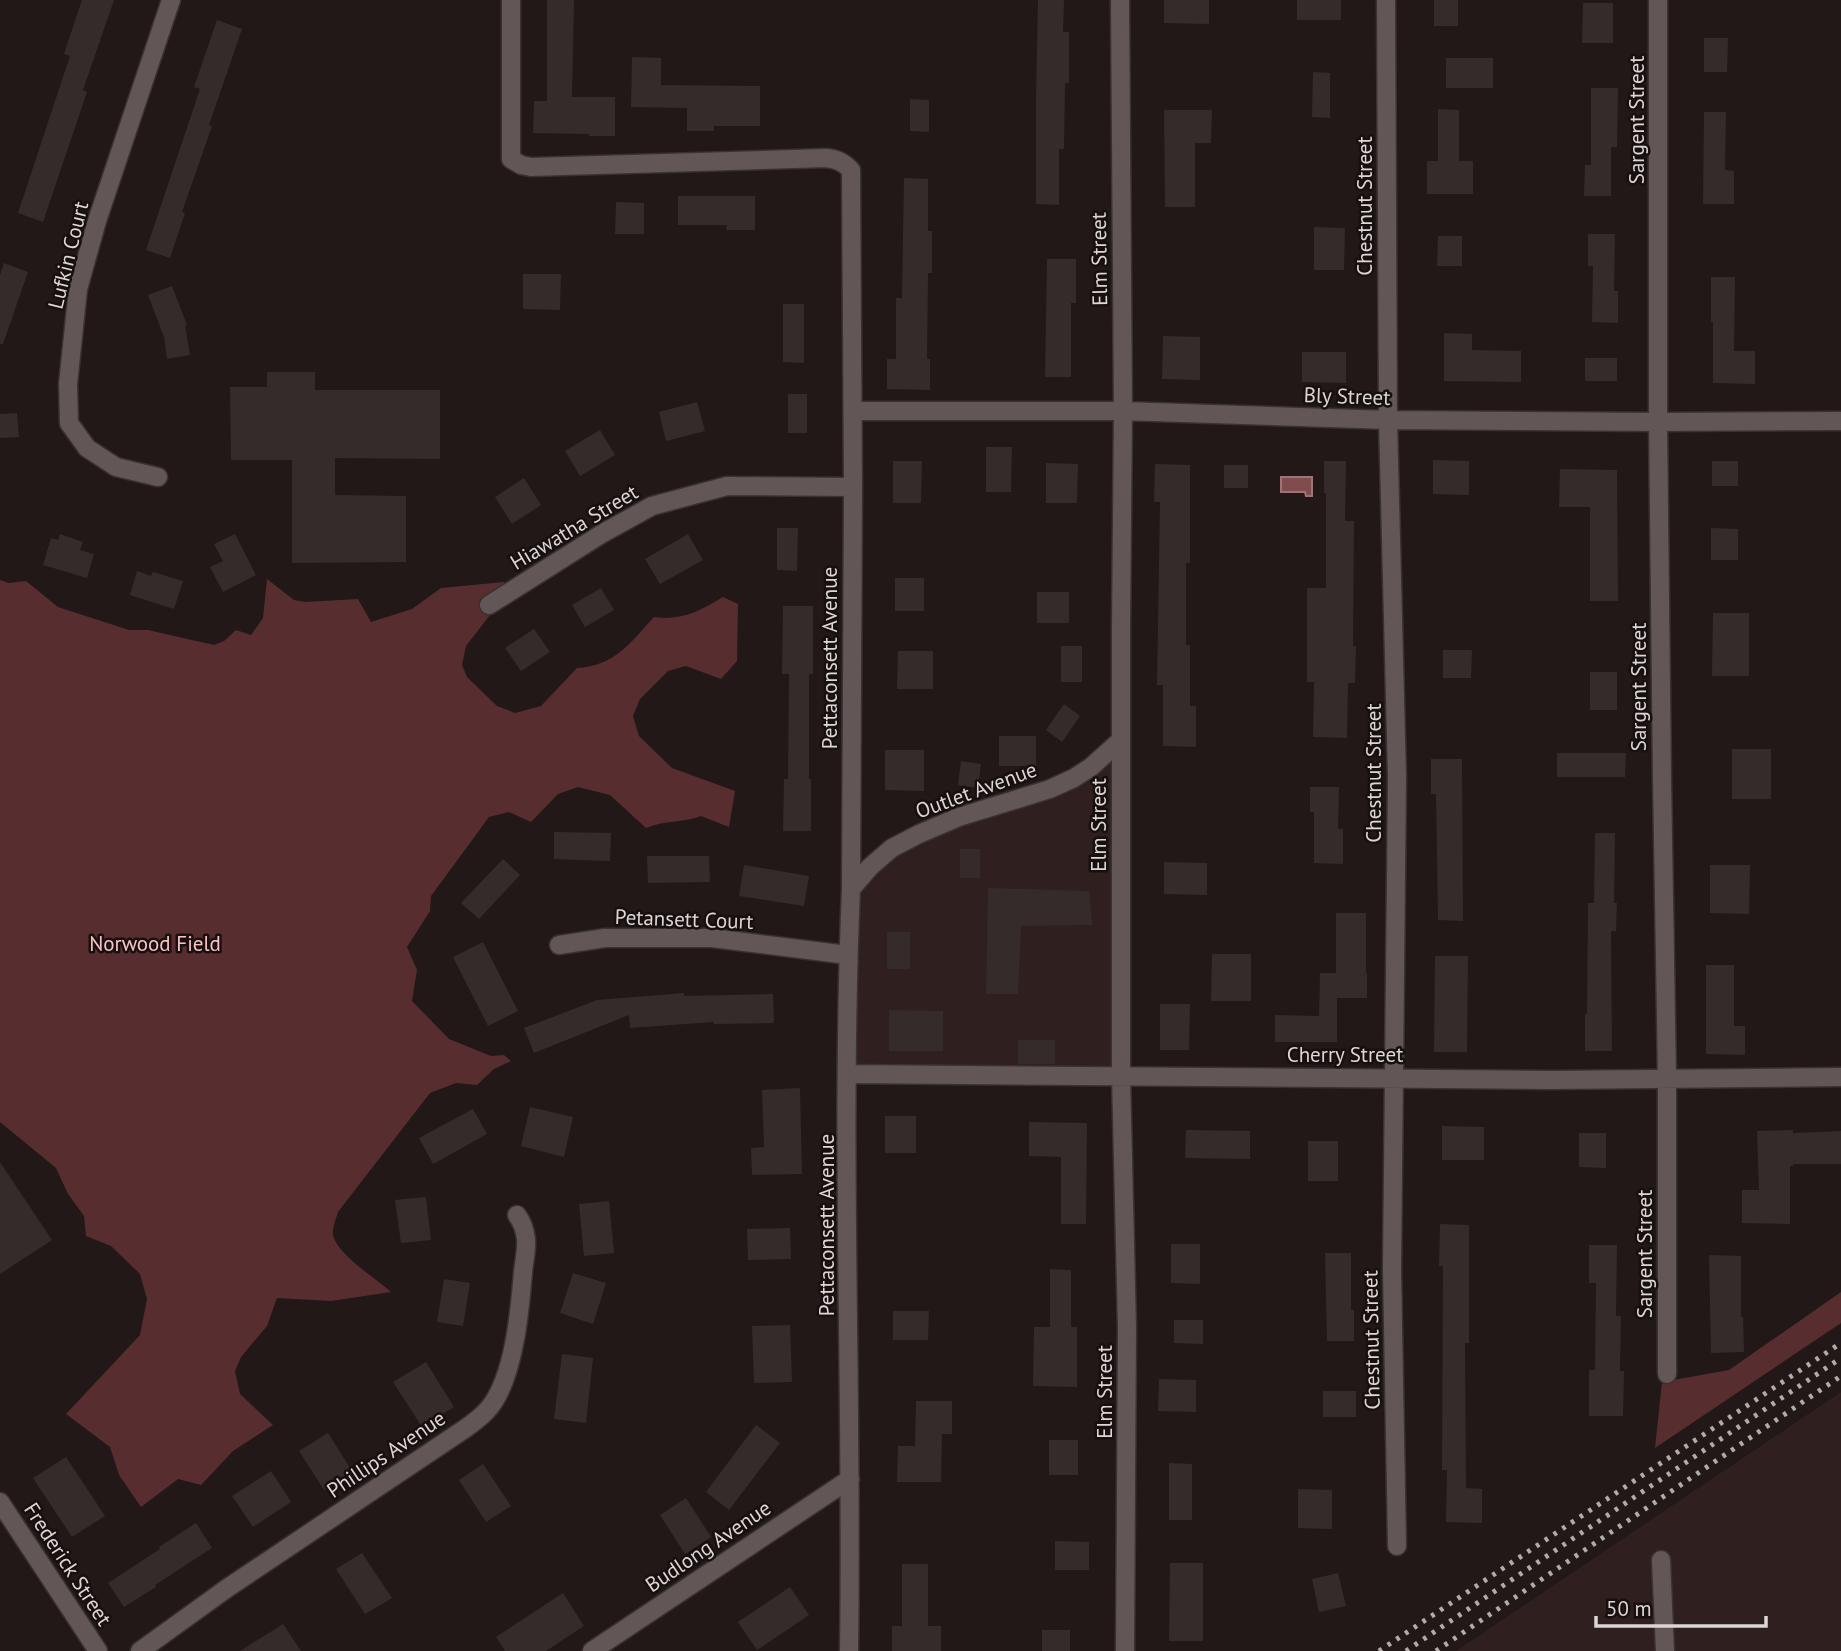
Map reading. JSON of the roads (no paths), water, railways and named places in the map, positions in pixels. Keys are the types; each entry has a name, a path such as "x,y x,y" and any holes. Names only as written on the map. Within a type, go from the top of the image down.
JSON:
{"street":[{"name":"Lufkin Court","path":"158,477 116,467 88,448 69,423 68,384 78,289 97,221 171,0"},
{"name":"Pettaconsett Avenue","path":"511,0 511,159 520,165 531,167 826,158 843,162 851,170 853,487 851,889 848,955 849,1651"},
{"name":"Elm Street","path":"1120,0 1124,411 1121,1075 1127,1328 1125,1651"},
{"name":"Chestnut Street","path":"1385,0 1388,421 1397,777 1392,1270 1397,1546"},
{"name":"Sargent Street","path":"1658,0 1658,422 1667,1078 1667,1374"},
{"name":"Bly Street","path":"853,411 1124,411 1388,421 1841,421"},
{"name":"Hiawatha Street","path":"489,605 603,533 652,506 727,486 853,487"},
{"name":"Outlet Avenue","path":"851,889 870,867 892,848 959,817 1050,789 1074,778 1091,767 1121,740"},
{"name":"Petansett Court","path":"559,945 605,938 712,938 848,955"},
{"name":"Cherry Street","path":"848,1074 1552,1080 1841,1077"},
{"name":"Phillips Avenue","path":"139,1651 226,1589 466,1428 496,1400 514,1346 521,1306 526,1240 522,1222 517,1215"},
{"name":"Budlong Avenue","path":"592,1651 850,1479"},
{"name":"Frederick Street","path":"0,1502 98,1651"},
{"path":"1661,1560 1665,1651"}],"railway":[{"path":"1379,1651 1841,1343"},
{"path":"1406,1651 1841,1358"},
{"path":"1436,1651 1841,1376"}],"park label":[{"name":"Norwood Field","path":"155,943"}]}
